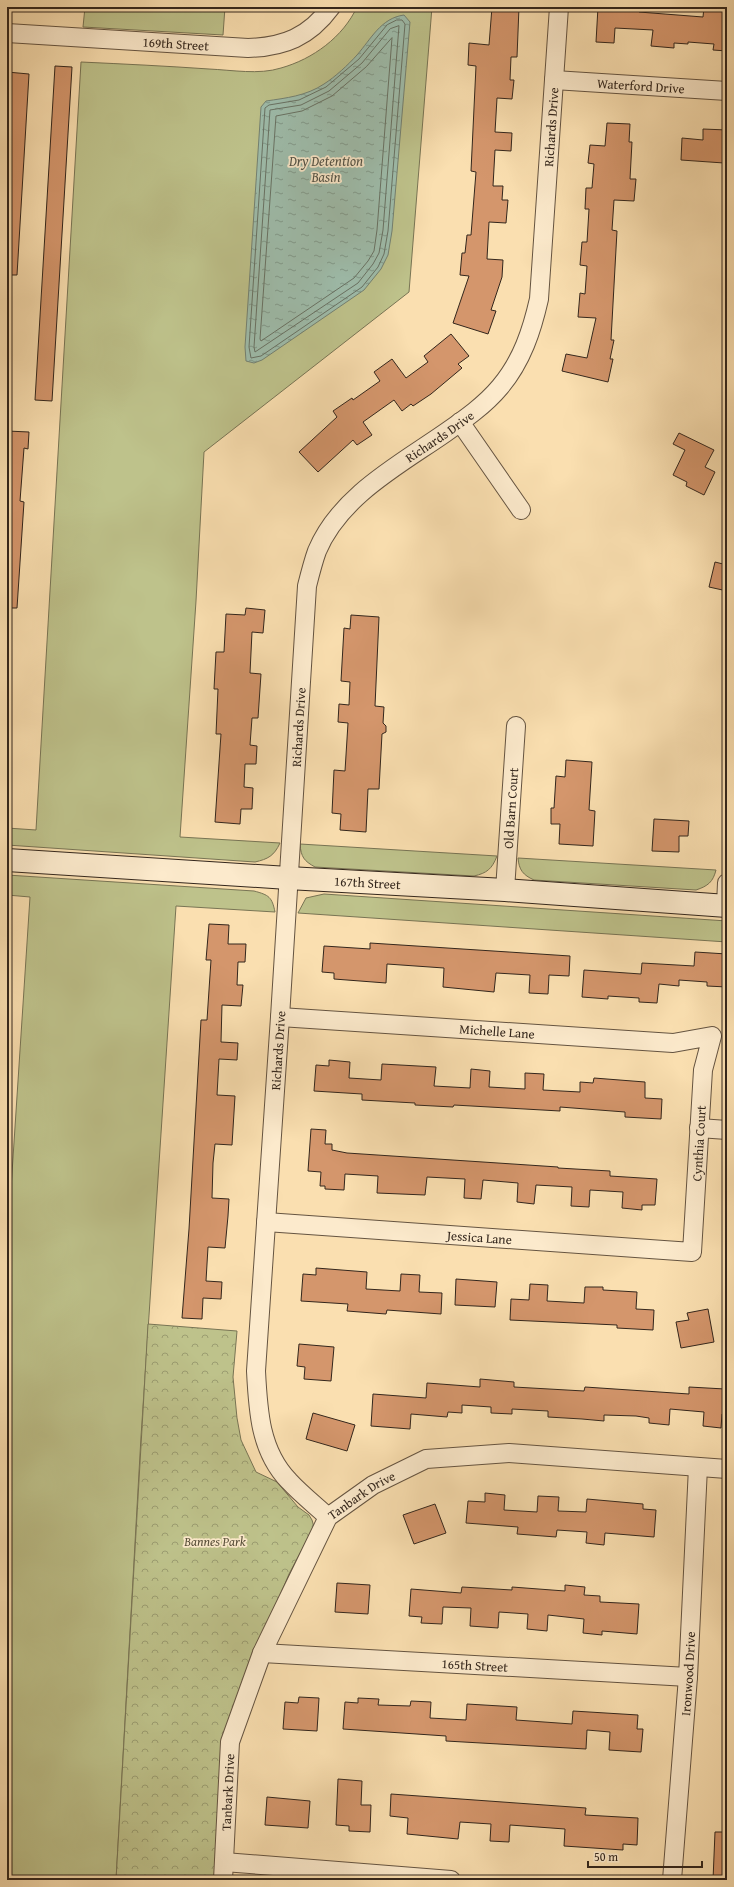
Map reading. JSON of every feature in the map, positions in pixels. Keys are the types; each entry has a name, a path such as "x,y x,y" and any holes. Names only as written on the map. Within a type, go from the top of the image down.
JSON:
{"street":[{"name":"169th Street","path":"7,33 266,48 280,45 298,37 323,18 331,7"},
{"name":"Richards Drive","path":"328,1517 288,1480 270,1452 261,1429 257,1406 256,1371 307,586 318,550 327,533 354,500 373,483 480,407 501,386 524,348 534,324 539,299 559,7"},
{"name":"Waterford Drive","path":"554,80 727,91"},
{"path":"460,422 521,510"},
{"name":"Old Barn Court","path":"505,890 516,726"},
{"name":"167th Street","path":"7,860 726,905"},
{"path":"726,905 727,883"},
{"name":"Michelle Lane","path":"280,1017 673,1043 712,1036"},
{"name":"Cynthia Court","path":"692,1252 703,1070 712,1036"},
{"path":"699,1128 727,1130"},
{"name":"Jessica Lane","path":"266,1222 692,1252"},
{"name":"Tanbark Drive","path":"223,1880 230,1742 262,1653 328,1517 373,1485 426,1459 509,1453 727,1469"},
{"name":"Ironwood Drive","path":"672,1880 688,1677 698,1467"},
{"name":"165th Street","path":"262,1653 688,1677"},
{"path":"224,1862 451,1880"}],"green space":[{"path":"85,7 225,7 223,35 83,27"},
{"path":"357,7 432,7 409,292 204,452 196,601 180,837 280,843 270,856 264,860 255,862 7,845 7,828 36,830 81,62 245,72 273,70 304,59 326,45 344,28"},
{"path":"300,844 497,856 488,870 474,876 315,867 308,863 304,858 301,852"},
{"path":"518,858 716,870 709,883 696,890 534,880 522,872 519,866"},
{"path":"7,875 254,891 269,897 273,903 275,912 176,906 141,1437 116,1880 7,1880 7,1250 30,897 7,895"},
{"path":"324,894 727,921 727,942 298,913 306,898"},
{"name":"Bannes Park","path":"148,1324 237,1331 233,1377 241,1440 256,1472 277,1482 298,1507 309,1515 314,1527 289,1574 241,1690 215,1880 116,1880"}],"water":[{"name":"Dry Detention Basin","path":"404,15 410,22 392,231 388,255 381,269 364,290 262,360 254,363 246,361 245,347 261,107 266,101 303,94 324,84 350,63 377,30 389,20"}],"building":[{"path":"492,7 519,7 517,57 511,57 510,80 514,80 512,99 497,98 495,132 512,133 511,151 495,150 493,186 503,186 502,200 508,200 506,223 489,222 487,259 503,260 502,277 491,310 496,311 488,334 453,323 469,276 460,275 462,253 465,253 467,235 471,235 476,172 471,171 476,66 468,65 469,43 489,45"},
{"path":"598,7 639,7 639,12 703,17 704,7 727,7 727,51 713,50 714,44 688,42 688,44 674,43 674,48 651,46 653,30 615,28 614,43 596,42"},
{"path":"55,66 72,67 52,401 35,400"},
{"path":"7,72 29,74 17,275 7,275"},
{"path":"607,123 630,124 629,142 632,142 630,179 636,179 634,201 614,200 612,230 617,231 611,340 614,340 610,359 613,359 608,382 562,371 566,354 587,358 596,318 578,317 580,293 585,294 587,266 580,265 582,242 587,242 589,209 585,209 586,188 592,188 594,164 588,163 590,145 605,146"},
{"path":"703,129 727,130 727,152 725,152 724,163 681,160 682,138 703,140"},
{"path":"451,334 469,356 458,364 462,368 431,394 413,406 411,404 402,411 394,400 363,422 372,435 357,445 353,440 318,472 299,452 337,417 333,411 352,398 353,400 380,381 374,372 392,359 406,378 428,362 424,356"},
{"path":"7,431 29,432 28,449 24,448 20,501 24,502 17,608 7,608"},
{"path":"679,433 714,450 705,467 715,472 704,495 686,486 687,482 673,475 685,450 673,444"},
{"path":"715,562 727,565 727,591 709,587"},
{"path":"246,608 265,610 263,633 252,632 250,673 261,674 258,718 252,718 250,745 257,746 256,764 245,764 244,787 253,788 252,809 241,809 240,824 215,822 221,734 216,734 218,689 214,689 216,652 224,652 226,614 245,615"},
{"path":"351,615 379,617 375,706 384,707 383,723 386,726 386,732 382,734 379,789 368,789 366,832 340,830 341,814 332,813 334,770 345,771 348,723 338,722 339,704 349,705 350,682 341,681 344,628 350,629"},
{"path":"566,760 592,762 589,810 595,811 593,846 559,844 560,824 551,824 551,808 554,808 556,776 565,777"},
{"path":"654,819 689,821 688,836 679,836 679,852 652,851"},
{"path":"209,924 229,925 228,944 246,944 245,962 238,962 237,985 243,985 241,1006 222,1005 221,1042 238,1043 237,1060 219,1059 217,1095 235,1096 232,1145 215,1144 212,1198 229,1199 228,1216 225,1248 208,1247 206,1281 222,1282 221,1299 203,1298 202,1319 182,1318 189,1229 201,1020 207,1020 211,960 206,960"},
{"path":"370,943 570,956 569,976 549,975 548,994 529,993 530,975 496,973 494,992 443,987 444,968 387,964 386,983 334,979 334,973 322,972 324,946 370,949"},
{"path":"695,952 727,954 727,987 707,986 707,982 679,980 679,986 659,984 657,1003 639,1002 639,998 608,996 608,999 582,997 584,970 641,974 642,963 694,966"},
{"path":"329,1060 350,1062 349,1078 381,1080 382,1064 436,1067 434,1086 470,1088 471,1069 490,1071 489,1087 525,1089 525,1073 544,1074 543,1090 580,1092 580,1082 593,1083 594,1078 645,1082 645,1098 662,1099 661,1119 625,1117 625,1112 560,1107 560,1111 454,1105 453,1107 415,1105 415,1103 362,1100 362,1094 314,1091 316,1065 329,1066"},
{"path":"311,1129 326,1130 325,1144 332,1144 332,1150 347,1153 610,1171 610,1176 657,1179 655,1205 642,1205 642,1210 622,1208 623,1192 590,1190 589,1207 571,1206 572,1187 536,1185 534,1204 517,1202 518,1183 483,1180 481,1199 464,1198 465,1179 427,1177 425,1195 377,1193 378,1176 345,1174 344,1190 325,1189 325,1186 320,1186 321,1172 308,1171"},
{"path":"316,1268 367,1272 366,1289 400,1291 401,1274 420,1275 419,1292 442,1293 441,1314 387,1310 386,1314 347,1311 348,1304 301,1301 303,1274 316,1275"},
{"path":"456,1279 497,1282 495,1307 455,1305"},
{"path":"530,1284 548,1285 547,1301 584,1303 585,1287 603,1287 603,1290 637,1292 636,1309 654,1310 653,1330 617,1328 617,1325 510,1320 511,1299 529,1300"},
{"path":"708,1309 714,1342 681,1348 676,1322 689,1320 687,1313"},
{"path":"299,1344 334,1347 331,1381 304,1379 305,1367 297,1366"},
{"path":"480,1379 514,1382 514,1387 584,1391 585,1387 689,1394 689,1387 725,1389 724,1414 722,1414 721,1428 703,1426 704,1412 670,1409 669,1425 649,1423 649,1418 636,1416 604,1415 604,1421 548,1417 548,1411 512,1409 512,1414 491,1413 491,1407 462,1405 462,1413 448,1412 447,1417 411,1414 410,1429 371,1426 373,1394 426,1398 427,1383 480,1387"},
{"path":"313,1413 355,1425 347,1451 306,1439"},
{"path":"485,1493 505,1495 504,1510 537,1512 538,1496 559,1497 558,1511 586,1512 587,1499 643,1504 643,1509 656,1510 654,1537 605,1533 604,1545 586,1543 587,1532 557,1530 556,1537 517,1534 518,1527 466,1523 468,1501 485,1502"},
{"path":"435,1504 446,1533 414,1544 403,1515"},
{"path":"337,1583 370,1585 368,1614 335,1612"},
{"path":"565,1585 585,1587 584,1595 600,1596 600,1602 639,1604 637,1634 602,1631 602,1635 583,1633 584,1619 548,1615 547,1631 527,1629 528,1614 499,1612 498,1628 470,1626 471,1608 443,1607 442,1624 421,1623 422,1617 409,1616 411,1589 461,1593 462,1587 512,1590 512,1587 565,1591"},
{"path":"299,1697 319,1698 317,1731 283,1729 285,1702 298,1703"},
{"path":"358,1698 379,1699 378,1705 410,1706 411,1701 431,1702 430,1718 466,1720 467,1704 517,1707 516,1720 572,1724 573,1711 638,1715 637,1729 643,1729 641,1752 609,1750 610,1732 587,1730 586,1749 446,1741 446,1736 343,1729 345,1702 358,1703"},
{"path":"338,1779 362,1781 361,1805 371,1805 370,1832 349,1831 349,1826 336,1825"},
{"path":"391,1794 586,1808 585,1815 638,1818 637,1845 623,1844 623,1850 564,1846 565,1829 510,1825 509,1842 490,1841 491,1824 460,1822 458,1839 407,1834 408,1818 390,1816"},
{"path":"267,1797 310,1801 308,1828 265,1825"},
{"path":"715,1832 727,1832 727,1880 713,1880"}]}
